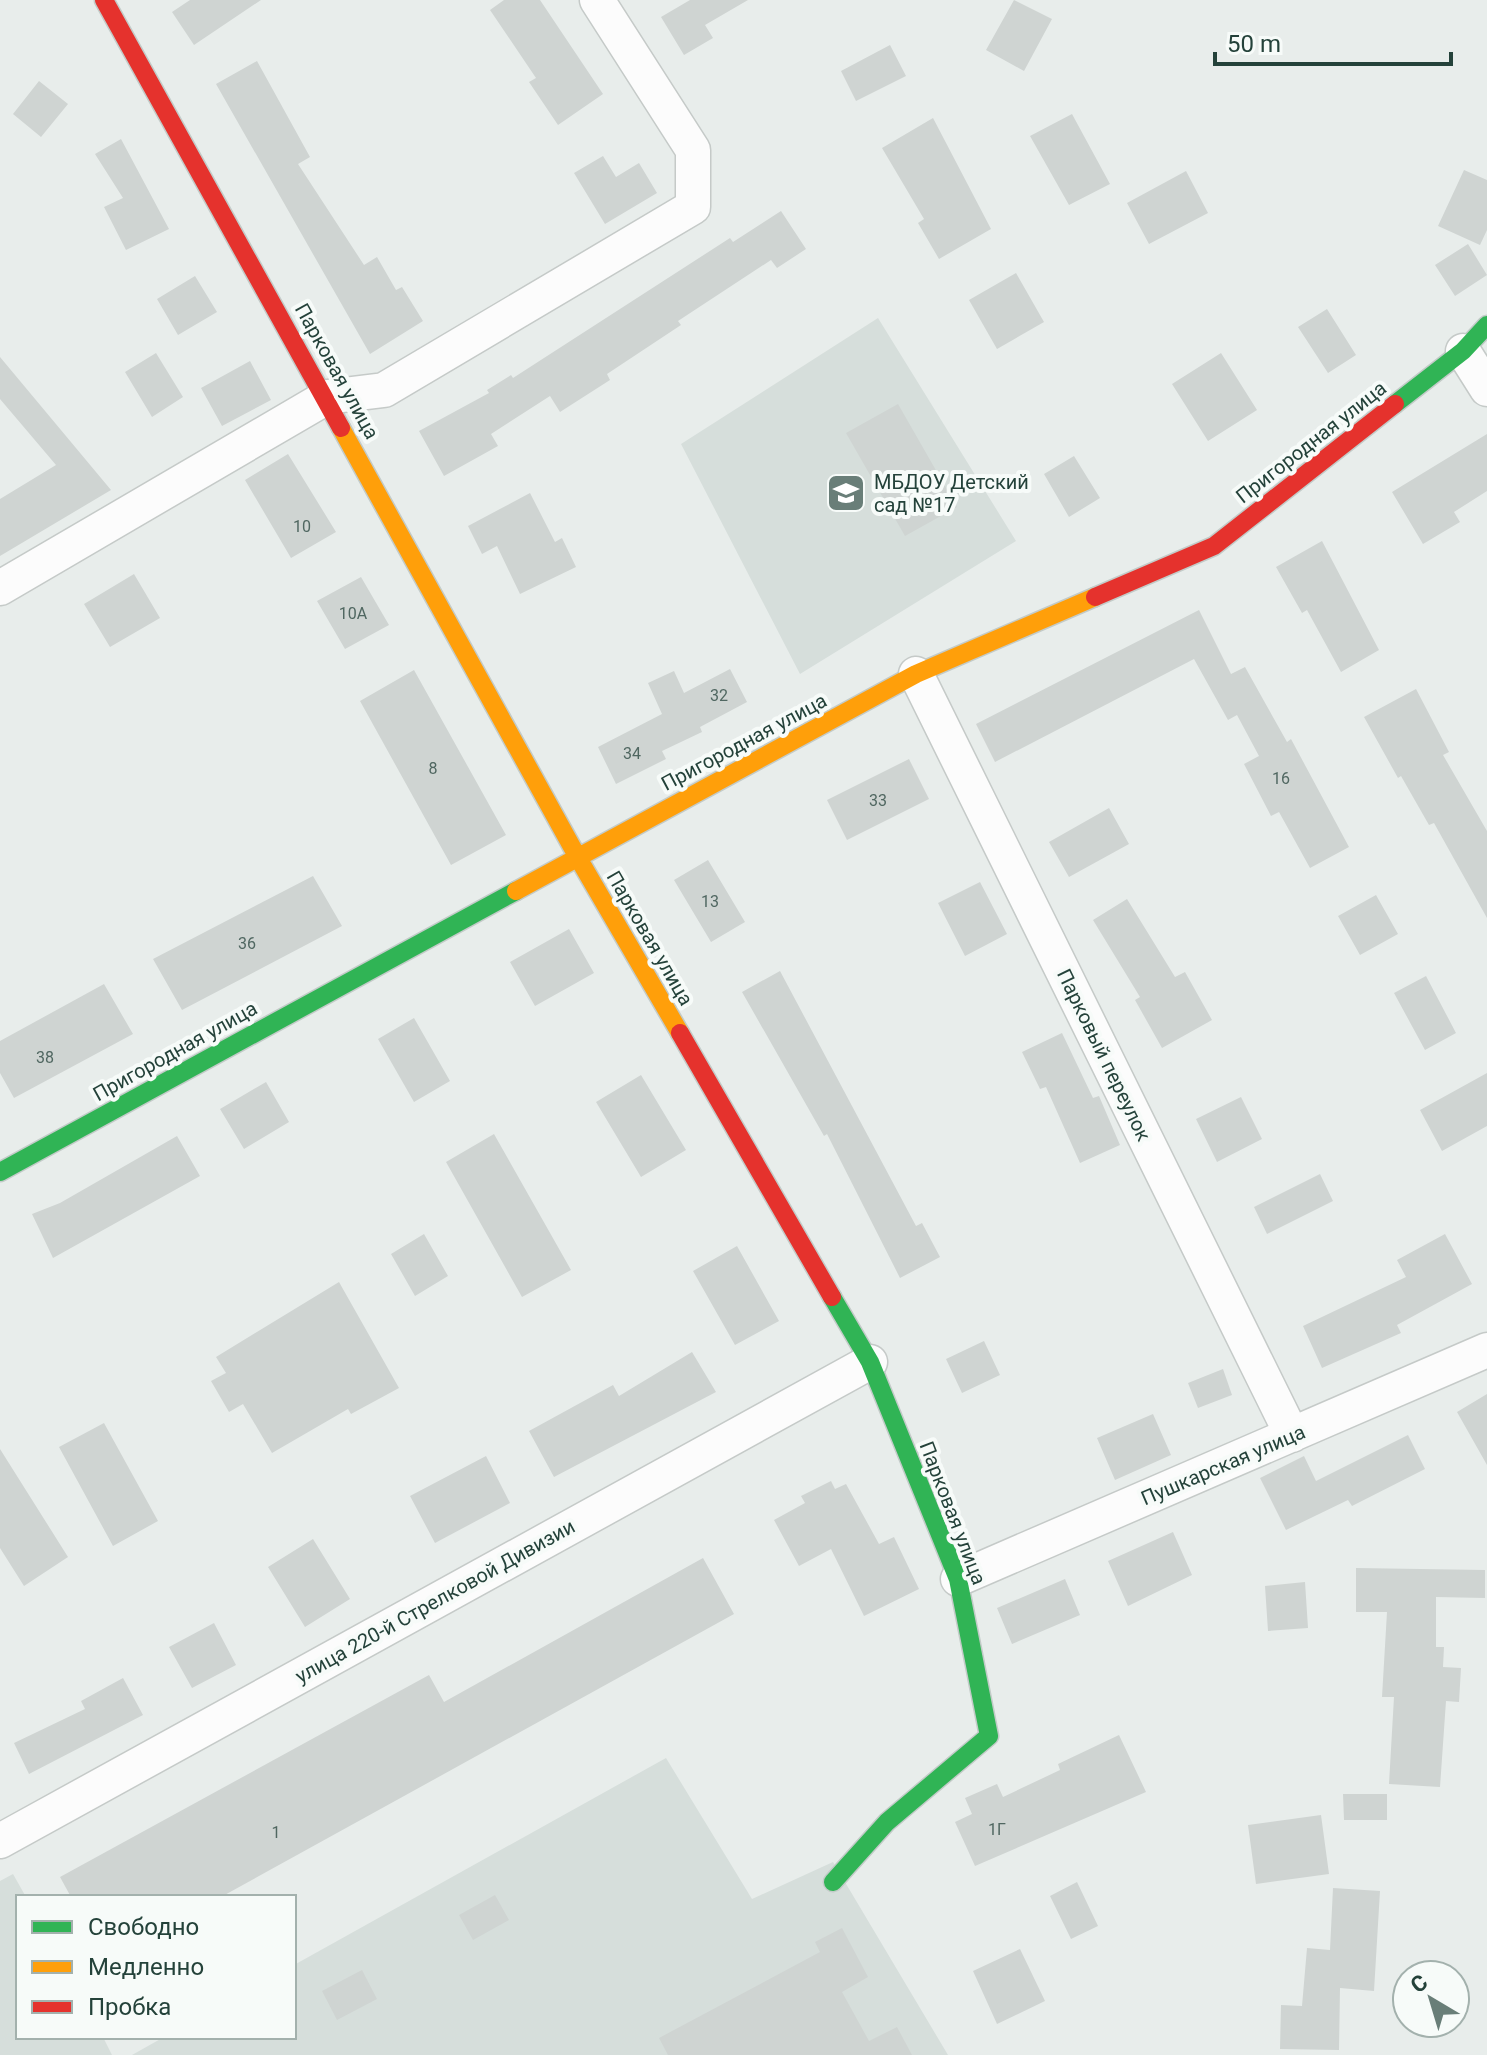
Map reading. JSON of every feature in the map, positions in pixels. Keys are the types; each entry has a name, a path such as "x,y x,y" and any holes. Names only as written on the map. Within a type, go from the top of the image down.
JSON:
{"street":[{"name":"Парковая улица","path":"104,0 327,397 577,856 870,1362 958,1579 989,1736 887,1822 833,1882"},
{"path":"0,588 327,397 384,390 693,207 693,150 597,0"},
{"name":"Пригородная улица","path":"0,1172 916,674 1214,546 1463,351 1487,325"},
{"path":"1463,351 1487,389"},
{"name":"Парковый переулок","path":"916,674 1292,1435"},
{"name":"Пушкарская улица","path":"958,1579 1487,1350"},
{"name":"улица 220-й Стрелковой Дивизии","path":"0,1841 870,1362"}],"shaded area":[{"name":"МБДОУ Детский сад №17","path":"878,318 1016,541 800,674 681,444"},
{"path":"666,1758 752,1899 833,1862 948,2055 132,2055 160,2039 296,2039 296,1964"},
{"path":"13,1874 25,1895 16,1895 16,2039 104,2039 112,2055 0,2055 0,1881"}],"building":[{"path":"190,0 261,0 194,45 172,12"},
{"path":"504,0 540,0 603,94 558,125 529,82 536,78 490,10"},
{"path":"690,0 748,0 705,25 713,38 684,55 661,17"},
{"path":"1014,0 1052,19 1024,71 986,50"},
{"path":"890,45 906,76 856,101 841,71"},
{"path":"257,61 310,157 298,164 364,265 377,257 396,290 402,287 423,321 370,354 216,84"},
{"path":"39,81 68,104 41,137 13,114"},
{"path":"1072,114 1110,184 1069,205 1030,136"},
{"path":"933,118 991,229 939,259 918,223 924,219 882,148"},
{"path":"121,139 169,229 126,250 104,207 123,198 95,154"},
{"path":"603,156 616,177 639,163 657,193 605,224 574,173"},
{"path":"1464,170 1487,180 1487,230 1480,245 1438,226"},
{"path":"1186,171 1208,213 1149,244 1127,203"},
{"path":"781,211 806,249 777,268 771,260 678,321 681,325 607,374 610,380 560,412 550,396 491,434 498,446 444,476 419,431 489,393 487,390 511,375 513,378 730,238 733,242"},
{"path":"1468,244 1487,275 1455,296 1435,265"},
{"path":"1016,273 1044,322 997,349 969,300"},
{"path":"195,276 217,312 178,335 157,299"},
{"path":"1327,309 1356,355 1328,373 1298,327"},
{"path":"156,353 183,397 152,417 125,372"},
{"path":"1221,353 1257,410 1208,441 1172,384"},
{"path":"0,357 111,490 0,556 0,499 56,465 0,399"},
{"path":"250,361 271,400 222,426 201,388"},
{"path":"898,404 957,507 905,536 846,433"},
{"path":"1487,434 1487,491 1454,512 1460,522 1423,544 1392,492"},
{"path":"288,454 336,532 291,558 245,480"},
{"path":"1074,456 1100,498 1069,517 1044,474"},
{"path":"530,493 555,542 562,538 576,567 520,594 497,546 482,554 468,526"},
{"path":"1322,541 1379,650 1341,672 1307,610 1302,613 1276,567"},
{"path":"134,574 160,618 110,647 84,604"},
{"path":"361,577 389,625 345,649 317,601"},
{"path":"1199,610 1231,674 1245,667 1287,742 1291,739 1349,847 1310,868 1279,812 1271,816 1244,764 1259,756 1237,715 1228,720 1194,659 995,762 976,724"},
{"path":"730,669 747,702 700,727 702,732 662,751 666,759 616,784 598,747 662,714 648,683 674,671 684,693"},
{"path":"414,670 506,835 451,865 360,701"},
{"path":"1416,689 1449,752 1443,755 1487,831 1487,918 1434,823 1429,825 1364,717"},
{"path":"909,759 929,799 847,840 827,800"},
{"path":"1109,808 1129,844 1069,877 1049,842"},
{"path":"708,860 745,922 711,942 674,880"},
{"path":"313,876 342,926 182,1010 153,959"},
{"path":"980,882 1007,934 965,956 938,903"},
{"path":"1376,895 1398,934 1360,955 1338,916"},
{"path":"1127,899 1175,977 1185,972 1212,1020 1162,1048 1135,1000 1140,997 1093,920"},
{"path":"569,929 594,973 535,1006 510,962"},
{"path":"780,971 916,1226 922,1223 940,1257 900,1278 827,1134 824,1136 742,992"},
{"path":"1426,976 1456,1033 1425,1050 1394,993"},
{"path":"104,984 133,1034 14,1098 0,1073 0,1041"},
{"path":"414,1018 450,1081 414,1102 378,1039"},
{"path":"1062,1033 1093,1098 1099,1096 1120,1145 1080,1163 1046,1087 1040,1089 1022,1052"},
{"path":"1487,1073 1487,1126 1442,1151 1420,1110"},
{"path":"641,1075 686,1150 641,1177 596,1102"},
{"path":"266,1082 289,1122 244,1149 220,1109"},
{"path":"1241,1097 1262,1139 1217,1162 1196,1119"},
{"path":"494,1134 571,1270 522,1297 446,1162"},
{"path":"177,1136 200,1176 53,1258 32,1214 60,1203"},
{"path":"1320,1174 1333,1201 1267,1234 1254,1207"},
{"path":"424,1234 448,1276 415,1296 391,1254"},
{"path":"1445,1234 1472,1284 1397,1325 1401,1333 1322,1368 1303,1326 1406,1277 1397,1260"},
{"path":"737,1246 779,1321 735,1345 693,1271"},
{"path":"339,1282 399,1388 351,1414 348,1409 272,1453 243,1404 229,1412 211,1381 226,1373 216,1357"},
{"path":"984,1341 1000,1375 962,1393 946,1359"},
{"path":"692,1352 716,1392 554,1477 529,1431 613,1385 619,1396"},
{"path":"1223,1369 1232,1395 1198,1408 1188,1383"},
{"path":"1487,1394 1487,1465 1457,1412"},
{"path":"1153,1414 1171,1455 1115,1480 1097,1438"},
{"path":"104,1423 158,1521 113,1546 59,1447"},
{"path":"1408,1435 1425,1469 1352,1506 1348,1500 1286,1530 1260,1478 1304,1456 1316,1481"},
{"path":"0,1449 68,1557 24,1586 0,1548"},
{"path":"486,1456 510,1503 435,1543 410,1496"},
{"path":"831,1481 835,1489 846,1484 879,1544 894,1537 919,1589 864,1616 831,1549 799,1566 774,1520 805,1503 801,1496"},
{"path":"1173,1532 1192,1575 1128,1606 1108,1561"},
{"path":"313,1539 350,1599 305,1627 268,1567"},
{"path":"703,1558 734,1614 225,1895 70,1895 60,1877 429,1675 444,1702"},
{"path":"1356,1568 1485,1570 1485,1598 1436,1597 1436,1647 1444,1647 1443,1667 1461,1668 1459,1702 1446,1701 1440,1787 1389,1784 1394,1697 1382,1697 1387,1612 1356,1612"},
{"path":"1065,1579 1080,1615 1012,1644 997,1608"},
{"path":"1305,1582 1308,1628 1268,1631 1265,1586"},
{"path":"214,1623 236,1665 192,1688 169,1647"},
{"path":"123,1678 143,1715 29,1774 14,1743 85,1709 81,1701"},
{"path":"1119,1735 1146,1792 975,1866 955,1822 972,1814 965,1798 997,1784 1003,1797 1060,1770 1058,1764"},
{"path":"1343,1794 1387,1794 1387,1820 1344,1820"},
{"path":"1321,1815 1329,1874 1256,1884 1248,1825"},
{"path":"1077,1882 1098,1926 1071,1939 1050,1896"},
{"path":"1333,1888 1380,1891 1374,1991 1340,1988 1339,2050 1280,2049 1281,2005 1302,2006 1307,1948 1330,1950"},
{"path":"495,1895 509,1920 473,1940 459,1915"},
{"path":"842,1928 868,1977 842,1992 869,2041 897,2027 912,2055 668,2055 659,2038 820,1952 815,1942"},
{"path":"1020,1949 1045,2001 997,2024 973,1971"},
{"path":"362,1970 377,1999 337,2020 322,1991"}],"traffic: fast":[{"path":"1395,404 1463,351 1487,325"},
{"path":"0,1172 516,891"},
{"path":"832,1297 870,1362 958,1579 989,1736 887,1822 833,1882"}],"traffic: slow":[{"path":"341,428 577,856 680,1033"},
{"path":"516,891 916,674 1095,597"}],"traffic: jam":[{"path":"104,0 341,428"},
{"path":"1095,597 1214,546 1395,404"},
{"path":"680,1033 832,1297"}],"place":[{"name":"МБДОУ Детский сад №17","path":"846,493"}]}
